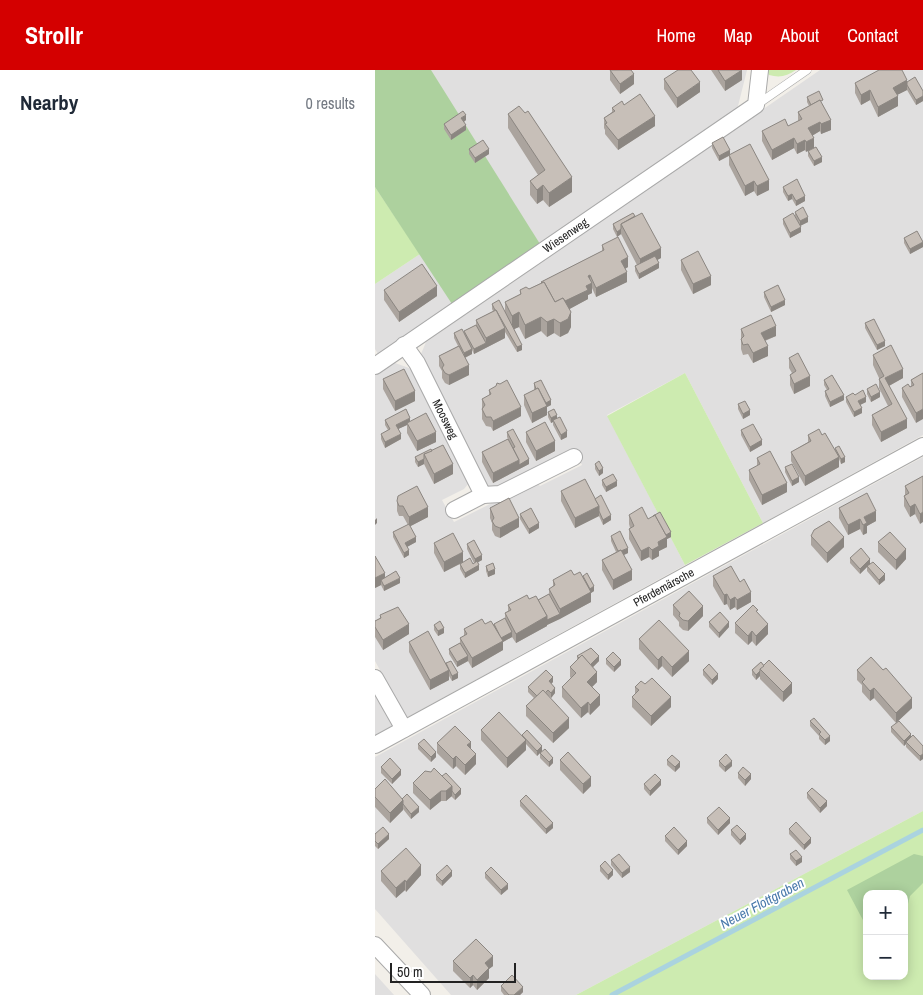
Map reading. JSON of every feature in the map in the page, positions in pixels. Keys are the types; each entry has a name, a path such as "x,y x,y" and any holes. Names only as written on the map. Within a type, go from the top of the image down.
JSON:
{"street":[{"path":"756,105 760,70"},
{"name":"Wiesenweg","path":"375,366 756,105"},
{"name":"Moosweg","path":"405,345 417,363 483,495"},
{"name":"Pferdemärsche","path":"375,745 923,446"},
{"path":"454,510 483,495 500,494 574,457"},
{"path":"375,678 404,729"},
{"path":"375,945 421,995"}],"lane":[{"name":"Wiesenweg","path":"756,105 807,70"}],"shaded area":[{"path":"375,70 747,70 737,110 378,354 375,349 375,284 420,254 375,187"},
{"path":"820,70 923,70 923,435 763,523 685,373 607,415 685,565 406,718 375,661 375,375 395,363 409,368 414,373 469,483 464,489 442,500 454,522 528,485 538,484 540,486 582,465 575,450 500,488 488,486 421,354 426,342"},
{"path":"923,457 923,811 576,995 451,995 375,909 375,757"},
{"path":"375,691 394,725 375,735"},
{"path":"375,974 394,995 375,995"}],"green space":[{"path":"375,70 431,70 540,244 452,304 375,187"},
{"path":"767,70 796,70 786,75 777,76 769,75"},
{"path":"375,187 420,254 375,284"},
{"path":"685,373 763,523 685,565 607,416"},
{"path":"923,811 923,995 576,995"},
{"path":"914,854 923,856 923,883 910,896 908,904 908,890 863,890 863,920 847,890"}],"building":[{"path":"610,70 631,70 634,74 620,84"},
{"path":"678,70 691,70 700,82 677,98 664,79"},
{"path":"718,70 742,70 725,81"},
{"path":"879,70 902,70 907,80 893,88 898,96 878,107 870,90 861,95 855,83"},
{"path":"915,77 923,91 923,96 916,100 907,85 907,82"},
{"path":"819,91 823,100 811,105 807,97"},
{"path":"640,94 655,116 618,140 605,124 607,123 604,118 615,111 612,108 622,101 624,105"},
{"path":"820,100 831,120 821,124 820,122 808,128 814,138 797,144 794,138 772,150 762,131 785,119 788,126 802,119 798,112"},
{"path":"519,106 525,113 528,111 572,177 549,193 543,185 537,190 530,181 545,170 508,114"},
{"path":"463,111 466,115 461,118 466,125 451,135 444,124"},
{"path":"723,137 730,150 719,156 712,143"},
{"path":"483,140 489,149 475,158 469,149"},
{"path":"750,144 769,180 757,186 754,181 745,186 729,155"},
{"path":"816,147 822,157 814,161 808,151"},
{"path":"797,179 805,196 796,201 792,194 788,196 783,187"},
{"path":"803,207 808,217 800,221 795,212"},
{"path":"633,213 635,216 621,224 621,229 617,232 613,224"},
{"path":"642,213 661,248 640,259 621,224"},
{"path":"793,213 801,227 790,233 783,219"},
{"path":"917,231 923,242 910,249 904,238"},
{"path":"618,237 628,257 621,261 627,272 596,288 590,275 588,276 592,283 586,286 588,290 565,301 563,298 555,302 544,282 541,282 604,250 602,245"},
{"path":"698,251 711,276 693,284 681,260"},
{"path":"655,256 659,263 639,274 635,266"},
{"path":"422,264 437,286 399,312 384,290"},
{"path":"544,282 555,302 563,298 571,312 568,319 560,323 554,319 547,322 541,317 525,325 519,312 512,316 505,302 521,294 520,290 526,287 529,289"},
{"path":"778,285 785,300 771,307 764,292"},
{"path":"499,300 522,345 517,347 495,310 492,304"},
{"path":"496,310 505,328 486,338 476,320"},
{"path":"771,315 776,326 761,333 768,346 753,353 748,344 743,345 741,339 744,336 741,329"},
{"path":"874,319 885,341 877,345 865,323"},
{"path":"476,325 486,343 474,349 464,331"},
{"path":"462,329 472,349 464,353 454,333"},
{"path":"891,345 903,369 885,378 907,419 881,432 872,415 892,404 879,379 884,376 873,355"},
{"path":"459,346 469,365 449,375 442,368 444,365 439,356"},
{"path":"798,353 810,376 794,384 790,375 796,371 789,358"},
{"path":"404,369 415,391 395,401 383,379"},
{"path":"923,373 923,409 916,413 902,388 908,384 910,387 914,385 911,380"},
{"path":"832,375 844,395 830,402 825,391 829,389 824,380"},
{"path":"507,380 521,407 493,421 491,417 486,417 482,409 485,405 482,399 491,394 489,390 496,386 497,383 500,384"},
{"path":"541,380 551,400 546,403 534,383"},
{"path":"876,384 880,392 871,397 867,389"},
{"path":"538,388 547,406 532,413 524,395"},
{"path":"863,390 866,397 858,401 862,408 854,412 846,397 853,393 855,395"},
{"path":"745,401 750,410 743,414 738,404"},
{"path":"406,409 410,418 396,425 401,434 385,442 381,434 390,429 385,420"},
{"path":"554,409 557,415 551,418 548,412"},
{"path":"426,413 436,432 417,441 407,423"},
{"path":"560,417 567,431 561,435 553,420"},
{"path":"545,422 555,441 536,451 526,432"},
{"path":"753,424 762,440 750,447 741,430"},
{"path":"513,429 529,459 519,465 519,460 513,448 515,447 507,432"},
{"path":"819,429 822,435 825,433 839,457 805,476 791,452 811,441 808,435"},
{"path":"508,439 519,460 493,473 482,452"},
{"path":"443,445 453,464 434,474 424,454"},
{"path":"839,446 845,457 841,459 835,448"},
{"path":"431,449 432,451 424,454 424,459 418,462 415,457"},
{"path":"770,451 787,483 762,495 749,470 760,464 757,458"},
{"path":"599,461 603,468 599,471 595,464"},
{"path":"792,464 799,477 792,481 785,467"},
{"path":"613,474 617,481 606,487 602,480"},
{"path":"923,476 923,512 920,514 915,504 910,507 904,496 909,493 905,486"},
{"path":"585,479 599,506 575,518 561,491"},
{"path":"417,486 428,507 409,517 403,506 399,506 398,496"},
{"path":"867,493 876,511 864,517 867,523 863,525 860,519 848,525 839,508"},
{"path":"601,495 611,515 603,520 595,499"},
{"path":"509,498 519,518 500,528 495,526 492,521 494,518 490,508"},
{"path":"642,507 648,519 655,515 667,537 658,542 659,546 652,550 649,547 641,551 629,529 634,526 629,515"},
{"path":"531,508 539,523 529,529 520,514"},
{"path":"660,512 671,532 666,535 655,515 653,516"},
{"path":"829,521 844,537 827,553 811,536 814,530"},
{"path":"409,524 416,537 405,543 409,550 404,553 393,532"},
{"path":"620,531 628,548 618,551 611,536"},
{"path":"890,532 906,549 896,560 878,542"},
{"path":"453,533 463,552 444,562 434,543"},
{"path":"474,540 482,555 475,559 467,544"},
{"path":"861,548 870,559 860,569 850,558"},
{"path":"621,550 632,570 613,580 602,560"},
{"path":"375,556 385,573 375,578"},
{"path":"470,558 473,564 477,561 479,565 465,573 460,564"},
{"path":"873,562 885,574 879,580 867,566"},
{"path":"493,563 495,569 488,572 486,566"},
{"path":"731,566 740,582 744,579 751,592 737,600 735,597 730,600 727,594 724,595 713,576"},
{"path":"571,570 574,575 580,572 591,592 560,609 549,589 555,585 553,580"},
{"path":"396,571 400,578 384,586 381,580"},
{"path":"587,573 594,586 590,589 583,576"},
{"path":"689,591 703,606 688,621 683,620 679,616 680,613 673,605"},
{"path":"549,594 560,614 547,620 547,616 538,600"},
{"path":"527,595 529,599 536,596 547,616 516,634 505,613 511,610 508,605"},
{"path":"753,605 768,624 756,636 752,631 748,636 735,623"},
{"path":"398,607 409,624 383,640 375,627 375,621 381,618 380,615"},
{"path":"720,612 729,622 719,633 709,622"},
{"path":"505,618 512,632 501,638 494,624"},
{"path":"482,619 485,624 491,621 503,641 472,658 460,638 467,634 464,629"},
{"path":"659,620 689,651 672,667 662,656 658,660 639,639"},
{"path":"440,621 444,628 438,631 434,625"},
{"path":"428,631 449,670 430,680 409,642"},
{"path":"460,643 468,656 457,662 449,649"},
{"path":"591,648 599,656 590,665 582,655 579,658 577,656"},
{"path":"613,652 621,660 614,667 606,659"},
{"path":"582,655 597,672 587,682 600,695 590,705 588,702 581,708 562,687 576,673 570,667"},
{"path":"871,657 883,670 886,668 912,698 896,713 874,688 870,691 862,682 865,679 857,670"},
{"path":"769,660 792,683 783,692 760,669"},
{"path":"451,661 458,673 452,676 446,663"},
{"path":"761,662 764,666 756,675 752,670"},
{"path":"709,664 718,674 712,680 703,670"},
{"path":"546,670 553,677 549,681 555,688 551,693 548,690 545,693 543,690 537,696 528,687"},
{"path":"652,678 671,697 651,716 632,697 639,690 635,687 641,681 645,684"},
{"path":"543,690 569,718 553,733 526,706"},
{"path":"499,712 526,740 507,758 481,730"},
{"path":"814,718 830,736 825,740 819,734 821,732 810,721"},
{"path":"899,721 911,734 904,741 891,727"},
{"path":"455,726 471,742 467,745 476,754 465,765 456,756 453,759 437,743"},
{"path":"527,730 542,746 537,751 522,735"},
{"path":"913,735 923,746 923,754 920,756 906,742"},
{"path":"424,739 436,752 431,757 418,744"},
{"path":"545,749 553,758 549,762 540,753"},
{"path":"568,752 591,777 583,784 560,760"},
{"path":"726,754 732,761 725,767 719,761"},
{"path":"672,755 680,762 675,767 667,760"},
{"path":"390,758 401,770 392,779 381,767"},
{"path":"743,767 751,774 745,780 738,773"},
{"path":"434,768 452,786 446,791 441,791 430,800 413,783 425,771 431,772"},
{"path":"446,773 461,789 455,795 452,791 452,786 442,776"},
{"path":"655,774 661,780 650,791 644,784"},
{"path":"385,779 403,800 390,813 375,797 375,789"},
{"path":"812,788 827,801 820,808 807,793"},
{"path":"407,794 419,807 411,814 403,804 402,799"},
{"path":"526,795 553,823 546,829 520,801"},
{"path":"719,807 730,818 718,830 707,818"},
{"path":"796,822 811,838 804,845 789,829"},
{"path":"737,825 746,834 740,840 731,830"},
{"path":"383,827 389,834 378,844 375,841 375,834"},
{"path":"674,827 687,841 678,850 665,836"},
{"path":"406,848 421,865 406,882 405,880 396,888 381,871"},
{"path":"796,850 802,857 796,861 790,854"},
{"path":"619,854 630,867 622,873 611,860"},
{"path":"605,861 613,870 608,875 600,866"},
{"path":"447,865 452,871 442,881 436,875"},
{"path":"491,867 508,884 501,890 485,873"},
{"path":"476,939 493,956 485,963 489,968 477,980 473,975 470,978 453,961"},
{"path":"512,975 523,987 514,995 509,995 501,986"}],"waterway":[{"name":"Neuer Flottgraben","path":"612,995 923,830"}]}
